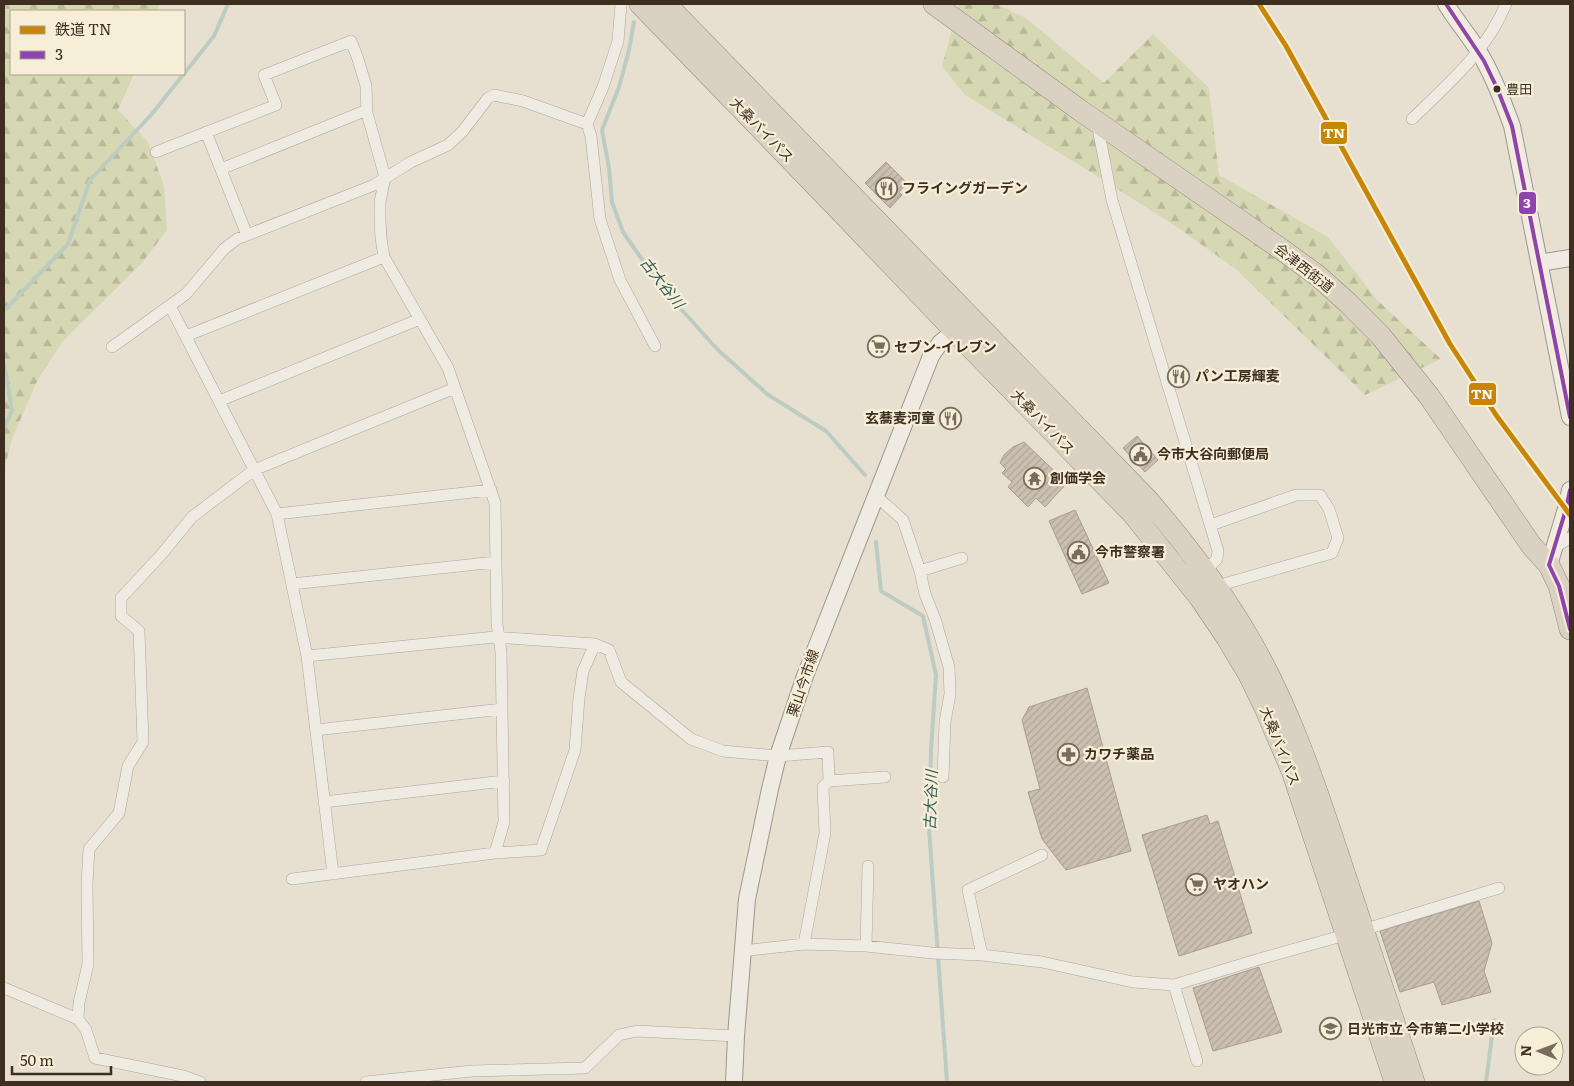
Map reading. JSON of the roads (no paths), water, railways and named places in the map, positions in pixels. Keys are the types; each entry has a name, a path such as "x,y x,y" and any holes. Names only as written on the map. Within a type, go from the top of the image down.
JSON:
{"highway":[{"name":"大桑バイパス","path":"640,4 1132,513 1160,530 1211,579 1250,638 1283,704 1309,767 1395,1082"},
{"name":"大桑バイパス","path":"666,4 1148,500 1160,530 1200,598 1248,673 1265,708 1414,1082"},
{"name":"会津西街道","path":"934,4 1096,121 1281,249 1318,276 1348,303 1380,336 1429,396 1531,545 1552,556 1570,629"}],"main road":[{"path":"1446,4 1453,17 1479,52 1495,82 1512,126 1570,417"},
{"path":"1539,263 1570,258"},
{"name":"栗山今市線","path":"734,1082 747,899 778,756 805,676 931,356 940,343 972,317"},
{"path":"1552,556 1570,490"}],"street":[{"path":"621,4 618,40 603,87 587,124 591,136 600,219 620,280 656,346"},
{"path":"1412,119 1479,52 1506,4"},
{"path":"156,152 276,105 264,75 352,41 366,86 366,110 385,178 380,202 380,238 384,257 448,368 495,503 497,624 501,652 504,781 504,822 495,853"},
{"path":"112,346 186,294 224,249 237,239 374,185 411,162 448,145 462,132 488,98 494,95 523,101 587,124"},
{"path":"221,169 366,110"},
{"path":"1096,121 1112,200 1218,551 1211,579 1332,553 1338,538 1329,509 1320,494 1296,495 1211,525"},
{"path":"206,132 247,235"},
{"path":"186,336 384,257"},
{"path":"170,306 277,514 307,656 333,874"},
{"path":"219,401 420,319"},
{"path":"78,1020 79,1004 88,964 87,884 89,849 119,813 128,766 143,742 139,631 121,616 121,598 161,555 192,517 254,470 455,388"},
{"path":"277,514 491,490"},
{"path":"875,495 903,520 949,667 950,694 945,722 943,777"},
{"path":"1552,556 1570,538"},
{"path":"920,571 962,558"},
{"path":"292,584 496,562"},
{"path":"307,656 499,637 594,644 609,650 621,682 691,739 723,752 778,756 828,752 829,781 824,788 825,833 804,944"},
{"path":"292,879 495,853 541,850 575,750 583,671 594,644"},
{"path":"316,730 502,710"},
{"path":"829,781 885,777"},
{"path":"324,802 504,781"},
{"path":"982,955 968,890 1042,855"},
{"path":"866,946 868,866"},
{"path":"742,951 804,944 866,946 932,953 982,955 1042,962 1133,982 1174,986 1499,888"},
{"path":"1174,986 1197,1061"},
{"path":"4,988 78,1020 86,1030 95,1058 183,1076 200,1082"},
{"path":"366,1082 472,1071 585,1068 619,1036 637,1031 736,1036"}],"waterway":[{"path":"185,72 214,36 228,4"},
{"name":"古大谷川","path":"634,22 619,87 602,130 609,168 612,202 623,232 661,287 718,350 767,394 826,431 865,475"},
{"path":"4,311 68,244 90,180 151,115 183,75"},
{"path":"4,363 12,411 4,427"},
{"name":"古大谷川","path":"876,542 881,591 923,616 936,675 931,750 929,829 947,1082"},
{"path":"1486,1082 1494,1020"}],"rail line":[{"name":"TN","path":"1259,4 1286,46 1450,344 1496,415 1570,515"}],"place":[{"name":"豊田","path":"1497,89"},
{"name":"フライングガーデン","path":"886,188"},
{"name":"セブン-イレブン","path":"878,347"},
{"name":"パン工房輝麦","path":"1179,376"},
{"name":"玄蕎麦河童","path":"951,418"},
{"name":"今市大谷向郵便局","path":"1141,454"},
{"name":"創価学会","path":"1034,478"},
{"name":"今市警察署","path":"1079,552"},
{"name":"カワチ薬品","path":"1068,754"},
{"name":"ヤオハン","path":"1197,884"},
{"name":"日光市立 今市第二小学校","path":"1331,1029"}]}
